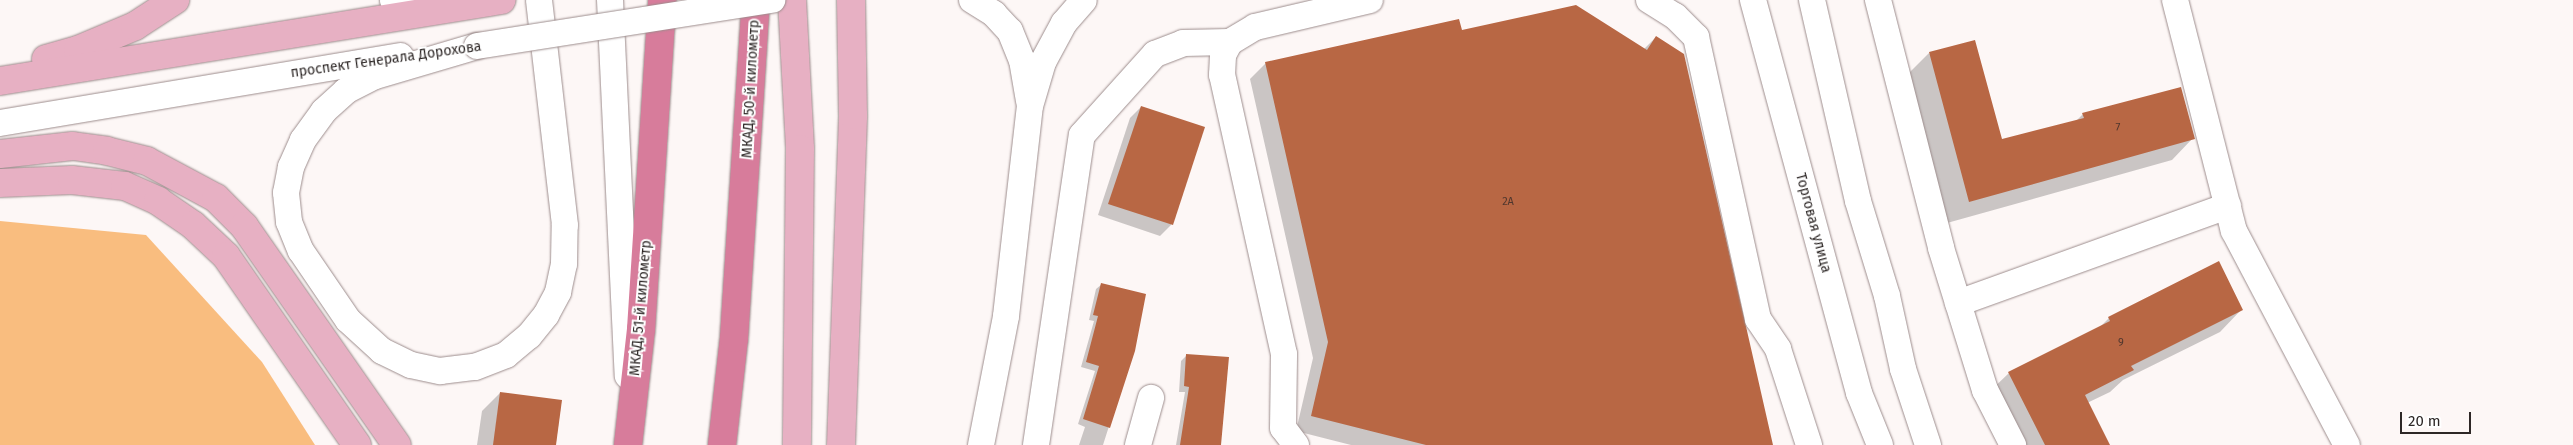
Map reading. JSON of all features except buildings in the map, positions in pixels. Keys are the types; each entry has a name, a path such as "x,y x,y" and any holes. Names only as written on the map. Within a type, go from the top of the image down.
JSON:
{"highway":[{"name":"МКАД, 51-й километр","path":"629,434 652,171 662,0"},
{"name":"МКАД, 50-й километр","path":"722,445 746,177 756,0"}],"main road":[{"path":"0,72 78,50 134,26 176,0"},
{"path":"0,82 502,0"},
{"path":"792,0 800,149 796,445"},
{"path":"840,445 853,115 851,0"},
{"path":"0,154 73,146 107,151 147,160 216,198 244,226 397,445"},
{"path":"0,183 72,180 125,186 158,201 193,224 226,256 357,445"}],"street":[{"path":"393,0 471,5"},
{"path":"477,46 375,76 346,91 324,111 303,140 291,166 286,193 289,222 301,251 348,320 382,351 411,365 440,370 475,367 506,355 529,336 546,315 558,292 564,264 565,225 539,0"},
{"path":"610,0 629,434"},
{"name":"проспект Генерала Дорохова","path":"0,123 364,61 477,46 772,0"},
{"path":"972,0 994,14 1010,31 1022,60 1030,106"},
{"path":"981,445 1006,316 1030,106 1043,62 1064,23 1084,0"},
{"path":"1296,445 1283,428 1284,354 1222,75 1222,54 1230,42 1255,27 1370,0"},
{"path":"1649,0 1675,16 1696,37 1758,319 1778,349 1809,445"},
{"name":"Торговая улица","path":"1753,0 1859,393 1880,445"},
{"path":"1812,0 1858,201 1887,296 1903,369 1928,445"},
{"path":"1878,0 1941,248 1985,390 2013,445"},
{"path":"2175,0 2234,231 2347,445"},
{"path":"1036,445 1082,135 1155,54 1183,43 1230,42"},
{"path":"1958,303 2228,206"},
{"path":"1138,445 1151,398"}],"shaded area":[{"path":"0,221 146,235 262,362 315,445 0,445"}]}
